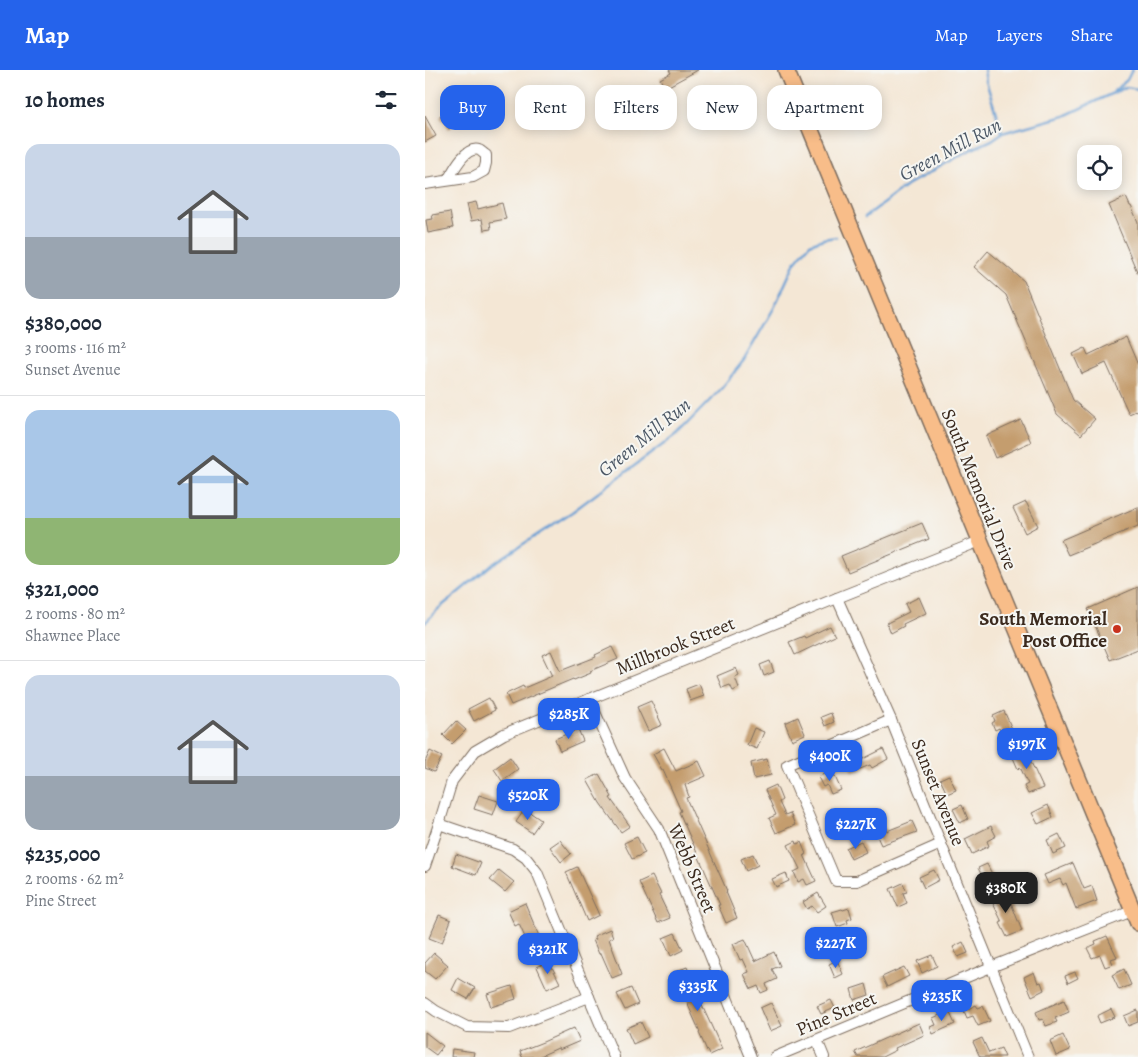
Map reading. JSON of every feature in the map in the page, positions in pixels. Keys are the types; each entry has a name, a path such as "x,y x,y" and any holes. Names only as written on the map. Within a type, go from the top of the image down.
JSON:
{"main road":[{"name":"South Memorial Drive","path":"786,70 1135,917"}],"street":[{"path":"425,184 448,180"},
{"name":"Millbrook Street","path":"425,866 452,781 475,751 504,734 980,541"},
{"name":"Sunset Avenue","path":"837,598 891,720 1029,1057"},
{"name":"Webb Street","path":"589,699 625,778 659,829 751,1057"},
{"path":"891,720 787,765 836,880 857,881 941,844"},
{"path":"439,824 513,849 525,858 537,872 614,1057"},
{"name":"Pine Street","path":"775,1057 991,967 1135,917"},
{"path":"425,1003 467,1027 509,1028 589,997"},
{"path":"817,1040 824,1057"}],"building":[{"path":"669,70 698,70 670,85 663,85 660,79 671,73"},
{"path":"425,116 436,136 425,142"},
{"path":"1126,197 1138,222 1138,274 1109,205"},
{"path":"476,202 478,209 502,203 506,219 490,222 491,229 484,230 482,219 471,221 467,204"},
{"path":"450,212 453,228 428,233 426,220 433,219 432,215"},
{"path":"988,251 1024,281 1073,400 1095,419 1081,435 1057,414 1006,295 974,267"},
{"path":"1126,337 1138,365 1138,410 1129,414 1106,363 1082,374 1073,354 1085,348 1088,355"},
{"path":"1021,420 1031,442 995,458 986,436"},
{"path":"1026,502 1038,526 1025,533 1013,508"},
{"path":"1138,507 1138,526 1068,555 1061,540"},
{"path":"922,523 929,539 848,572 841,556"},
{"name":"South Memorial Post Office","path":"1138,587 1138,649 1110,660 1088,609"},
{"path":"919,597 926,613 903,624 904,626 891,633 887,623 909,612 905,604"},
{"path":"830,626 835,636 795,655 789,642 804,636 805,638"},
{"path":"612,647 618,659 590,671 591,673 511,705 506,694 552,676 542,655 551,651 560,671 596,657 595,655"},
{"path":"770,661 774,672 764,676 760,665"},
{"path":"736,668 739,675 735,677 739,688 733,691 730,685 722,688 717,676"},
{"path":"699,684 704,696 690,701 686,689"},
{"path":"489,698 495,710 474,721 468,709"},
{"path":"651,701 662,725 648,731 637,707"},
{"path":"1004,711 1013,731 1003,736 999,728 995,730 992,723 995,721 993,716"},
{"path":"831,713 834,722 825,726 821,717"},
{"path":"798,717 805,734 792,740 785,723"},
{"path":"456,721 466,730 452,744 443,735"},
{"path":"754,728 764,732 757,749 747,745"},
{"path":"578,729 583,741 560,751 555,739"},
{"path":"1024,747 1043,788 1028,794 1024,786 1028,784 1020,767 1018,769 1011,753"},
{"path":"664,748 676,771 699,761 706,776 685,785 689,797 686,798 737,918 726,923 679,812 681,811 663,770 653,754"},
{"path":"883,749 888,759 872,768 870,765 853,772 849,763 858,759 859,761"},
{"path":"430,751 442,757 434,772 425,768 425,762"},
{"path":"510,757 518,769 502,781 494,769"},
{"path":"767,759 771,775 754,779 751,763"},
{"path":"832,770 841,790 831,794 827,785 823,787 818,777"},
{"path":"599,774 612,797 610,798 630,826 621,832 600,803 587,780"},
{"path":"949,775 956,790 947,794 940,779"},
{"path":"776,785 782,800 779,802 785,815 790,813 795,825 776,833 769,818 776,815 765,790"},
{"path":"479,795 498,801 493,815 474,809"},
{"path":"962,805 968,819 960,823 953,809"},
{"path":"1048,805 1053,817 1038,824 1032,813"},
{"path":"525,809 541,820 532,833 516,822"},
{"path":"852,817 856,824 846,829 842,822"},
{"path":"912,821 917,832 881,845 875,832 886,828 887,831"},
{"path":"991,826 996,836 987,841 989,846 972,854 965,839"},
{"path":"1059,834 1066,848 1053,854 1047,840"},
{"path":"637,837 645,853 632,859 624,843"},
{"path":"560,840 571,854 561,862 550,847"},
{"path":"796,841 797,844 801,842 806,854 804,855 816,881 807,885 804,879 798,882 794,872 800,869 788,845"},
{"path":"861,841 866,852 851,859 846,848"},
{"path":"456,854 481,863 476,875 452,866"},
{"path":"753,854 758,865 746,871 741,859"},
{"path":"1073,863 1084,889 1092,886 1097,901 1076,909 1066,883 1063,885 1060,879 1048,884 1044,875"},
{"path":"987,864 994,878 985,882 978,868"},
{"path":"577,867 599,915 587,921 566,872"},
{"path":"499,870 514,882 505,892 490,880"},
{"path":"934,870 939,880 924,888 919,877"},
{"path":"786,873 789,881 776,887 772,879"},
{"path":"652,876 670,918 658,923 639,882"},
{"path":"903,883 907,892 903,893 907,903 898,907 890,889"},
{"path":"1006,890 1022,931 1007,937 990,897"},
{"path":"818,893 826,906 817,912 812,906 807,909 803,902"},
{"path":"525,903 544,948 532,953 519,924 515,926 508,911"},
{"path":"849,908 852,918 847,920 848,923 837,927 832,912"},
{"path":"439,915 451,920 442,943 429,938"},
{"path":"610,929 613,937 609,939 622,974 612,978 593,940 596,939 594,936"},
{"path":"675,933 683,950 671,956 663,938"},
{"path":"1107,936 1117,957 1111,959 1113,964 1105,967 1100,955 1092,958 1087,948 1096,944 1095,941"},
{"path":"745,939 755,961 774,952 780,966 772,969 777,979 766,984 768,990 761,993 758,986 751,989 744,974 749,972 743,959 740,960 733,944"},
{"path":"963,942 968,953 958,957 953,947"},
{"path":"434,953 448,965 435,979 425,971 425,963"},
{"path":"932,955 937,966 922,973 917,961"},
{"path":"837,960 843,974 835,978 829,964"},
{"path":"549,961 560,983 547,989 537,967"},
{"path":"687,967 696,988 694,988 722,1049 709,1055 675,972"},
{"path":"904,967 909,976 887,987 882,977"},
{"path":"1124,969 1131,985 1119,990 1112,975"},
{"path":"1034,972 1038,983 1041,982 1044,990 1032,996 1024,977"},
{"path":"1075,972 1078,978 1068,983 1065,976"},
{"path":"458,978 475,988 468,999 452,990"},
{"path":"866,984 869,995 854,1000 851,989"},
{"path":"512,986 516,999 491,1007 487,994"},
{"path":"631,988 638,1004 625,1010 617,994"},
{"path":"831,1000 835,1008 821,1014 817,1006"},
{"path":"1064,1000 1069,1012 1055,1018 1057,1022 1046,1026 1043,1019 1039,1020 1036,1012"},
{"path":"771,1003 782,1026 770,1031 760,1008"},
{"path":"976,1005 978,1008 983,1006 990,1021 978,1026 973,1016 967,1018 964,1011"},
{"path":"1111,1009 1115,1017 1100,1023 1097,1016"},
{"path":"1138,1010 1138,1022 1128,1026 1124,1016"},
{"path":"949,1011 955,1024 933,1034 930,1027 936,1025 933,1018"},
{"path":"641,1022 648,1037 633,1044 626,1028"},
{"path":"919,1023 924,1035 895,1048 896,1050 882,1057 858,1057 855,1052"},
{"path":"574,1028 580,1041 538,1057 522,1057 520,1051"},
{"path":"425,1032 443,1046 436,1055 425,1047"},
{"path":"1063,1035 1070,1050 1056,1056 1050,1041"},
{"path":"982,1038 989,1053 1001,1048 1005,1057 980,1057 973,1042"},
{"path":"452,1049 474,1052 473,1057 451,1057"}],"waterway":[{"path":"984,70 1002,133"},
{"path":"1114,91 1127,80 1132,70"},
{"name":"Green Mill Run","path":"865,217 909,184 1002,133 1064,116 1126,87 1138,89"},
{"name":"Green Mill Run","path":"425,623 437,610 490,566 572,512 676,435 721,389 744,360 774,308 795,262 810,244 836,237"}],"place":[{"name":"South Memorial Post Office","path":"1117,629"}]}
